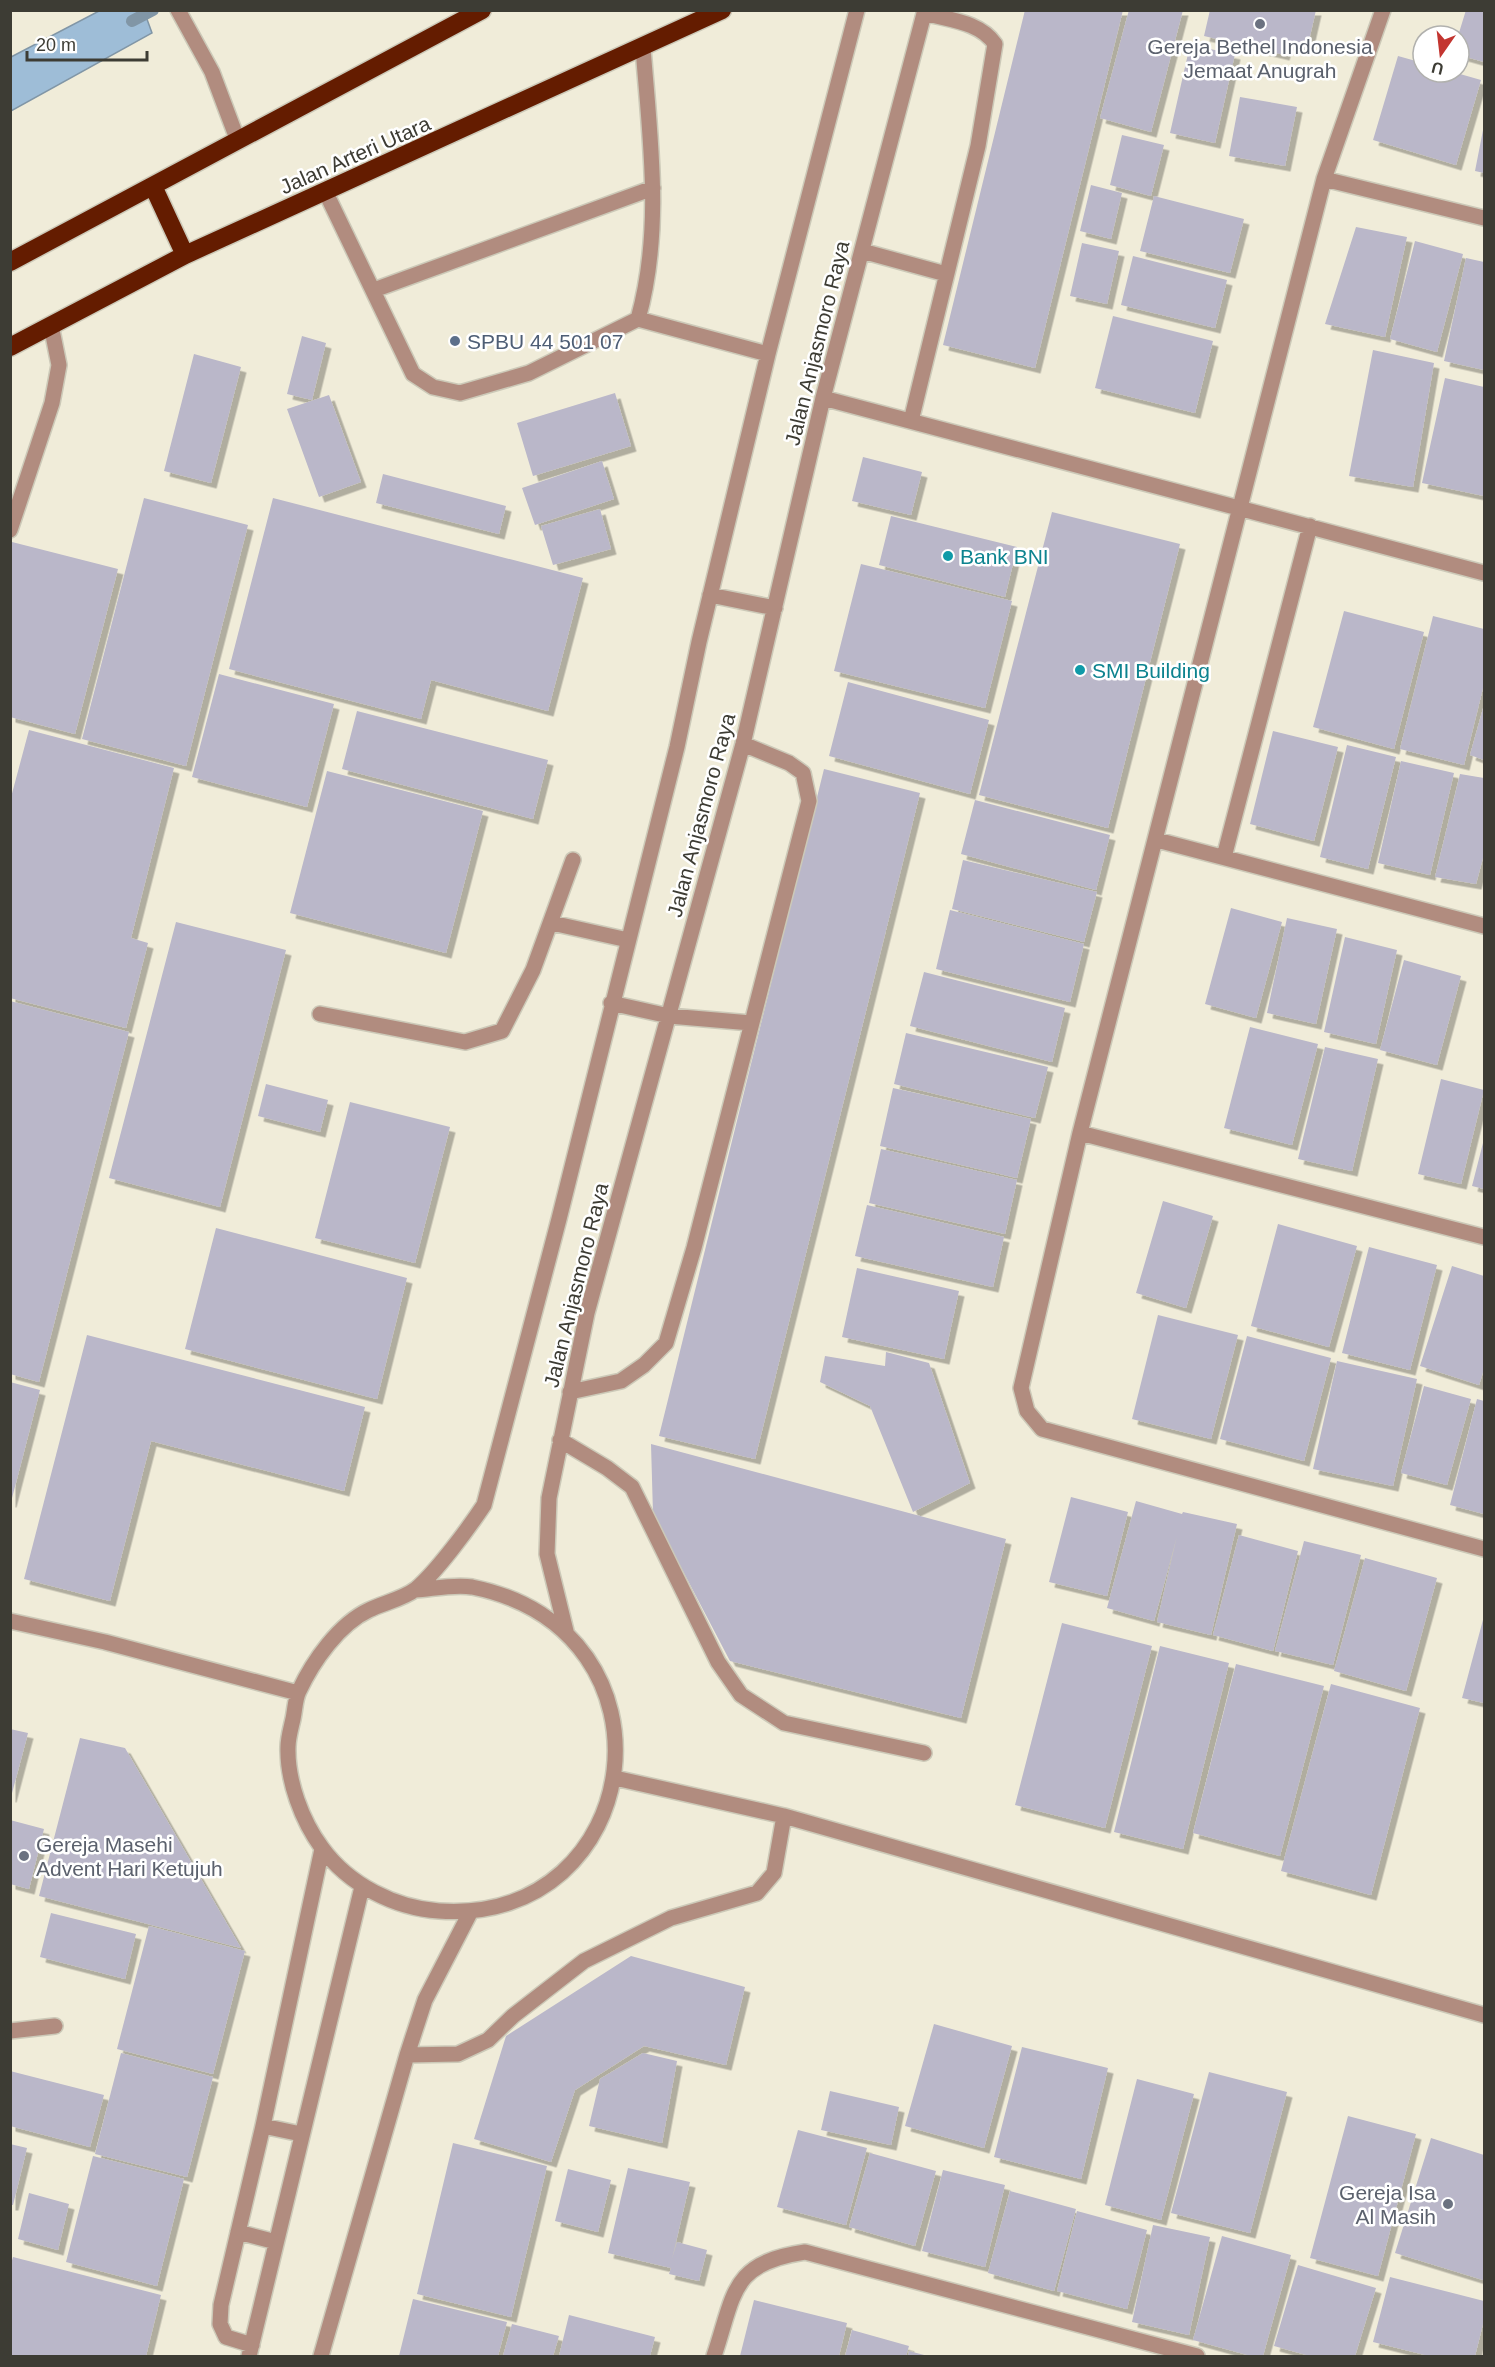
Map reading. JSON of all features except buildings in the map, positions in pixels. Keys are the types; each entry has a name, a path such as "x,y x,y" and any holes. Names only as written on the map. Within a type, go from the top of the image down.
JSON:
{"highway":[{"path":"10,262 482,10"},
{"name":"Jalan Arteri Utara","path":"10,347 185,255 644,48 722,10"},
{"path":"153,186 185,255"}],"street":[{"path":"178,10 213,72 238,141"},
{"name":"Jalan Anjasmoro Raya","path":"415,1590 468,1529 484,1505 559,1219 611,1003 677,747 710,595 768,354 857,10"},
{"path":"1383,10 1324,179 1157,840 1080,1133 1021,1388 1027,1411 1042,1429 1485,1549"},
{"path":"911,422 978,146 995,44 987,33 976,27 925,12"},
{"name":"Jalan Anjasmoro Raya","path":"566,1631 547,1554 549,1498 587,1313 743,744 823,398 925,12"},
{"path":"639,319 647,286 653,235 653,188 644,48"},
{"path":"1324,179 1485,218"},
{"path":"374,290 653,188"},
{"path":"326,193 413,374 433,387 460,393 529,373 639,319 768,354"},
{"path":"862,251 946,274"},
{"path":"10,530 54,394 59,365 51,325"},
{"path":"823,398 1485,573"},
{"path":"1224,857 1310,526"},
{"path":"710,595 775,608"},
{"path":"570,1392 621,1381 644,1365 666,1342 694,1248 809,801 803,773 789,763 743,744"},
{"path":"1157,840 1485,926"},
{"path":"320,1014 465,1042 502,1031 521,997 552,923 573,860"},
{"path":"552,923 628,940"},
{"path":"611,1003 669,1017 751,1023"},
{"path":"1080,1133 1485,1238"},
{"path":"560,1440 607,1468 632,1487 718,1662 741,1695 784,1723 924,1753"},
{"path":"469,1587 521,1601 566,1631 598,1674 616,1725 615,1778 597,1828 565,1870 521,1899 470,1913 413,1909 362,1887 322,1849 296,1801 288,1747 298,1693 324,1647 365,1611 415,1590 469,1587"},
{"path":"10,1621 105,1642 298,1693"},
{"path":"615,1778 784,1816 1485,2015"},
{"path":"407,2055 458,2054 488,2040 513,2016 584,1961 671,1918 757,1893 774,1873 784,1816"},
{"path":"322,1849 263,2126 221,2305 220,2324 226,2337 250,2351 362,1887"},
{"path":"321,2356 407,2055 425,2000 470,1913"},
{"path":"10,2031 55,2026"},
{"path":"263,2126 302,2134"},
{"path":"238,2232 276,2242"},
{"path":"714,2356 739,2282 776,2257 805,2252 1197,2356"}],"water":[{"path":"99,11 144,11 152,33 11,111 11,57"}],"waterway":[{"path":"132,21 153,10"}],"place":[{"name":"Gereja Bethel Indonesia Jemaat Anugrah","path":"1260,24"},
{"name":"SPBU 44 501 07","path":"455,341"},
{"name":"Bank BNI","path":"948,556"},
{"name":"SMI Building","path":"1080,670"},
{"name":"Gereja Masehi Advent Hari Ketujuh","path":"24,1856"},
{"name":"Gereja Isa Al Masih","path":"1448,2204"}]}
